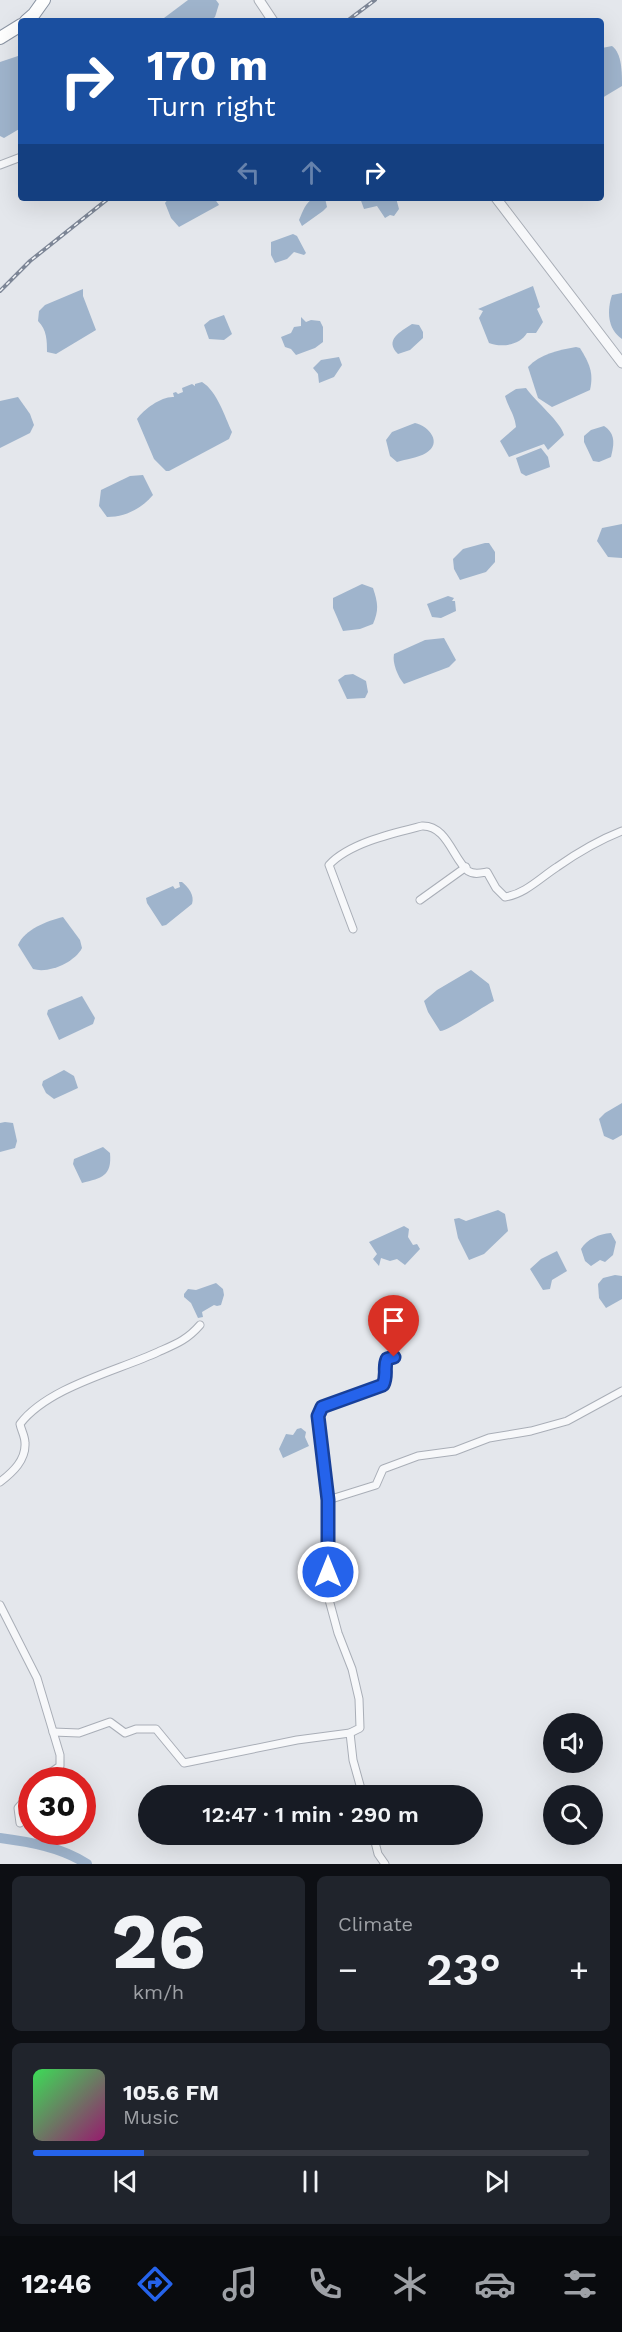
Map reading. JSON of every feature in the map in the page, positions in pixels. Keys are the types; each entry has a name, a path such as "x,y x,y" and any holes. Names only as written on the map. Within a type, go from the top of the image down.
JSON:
{"highway":[{"path":"29,18 44,0"},
{"path":"0,38 18,27"}],"street":[{"path":"259,0 271,18"},
{"path":"0,165 18,158"},
{"path":"498,201 622,363"},
{"path":"353,929 329,865 375,839 426,826 449,842 468,870 478,874 487,872 496,888 505,897 514,896 576,855 622,831"},
{"path":"420,900 466,867"},
{"path":"0,1482 11,1474 24,1457 25,1441 20,1424 35,1410 58,1395 95,1377 189,1338 200,1325"},
{"path":"53,1732 79,1733 110,1722 125,1733 136,1729 156,1729 184,1763 297,1740 350,1733 360,1728 359,1699 352,1669 338,1633 328,1596 328,1500 318,1416 322,1407 383,1385 387,1376 384,1365 387,1359 394,1357"},
{"path":"328,1500 376,1485 383,1469 418,1456 455,1451 489,1438 531,1431 567,1421 622,1391"},
{"path":"0,1605 37,1678 60,1755 59,1767"},
{"path":"350,1733 353,1760 360,1785"},
{"path":"376,1845 378,1854 385,1864"}],"water":[{"path":"188,0 216,0 219,4 214,18 164,18"},
{"path":"612,46 618,53 622,86 604,97 604,48"},
{"path":"18,56 18,130 4,138 0,136 0,62"},
{"path":"167,201 216,201 219,205 179,227 171,218 165,203"},
{"path":"310,201 326,201 327,207 302,226 299,220"},
{"path":"361,201 397,201 399,209 394,216 390,215 385,218 377,206 364,209"},
{"path":"293,234 297,236 306,253 304,255 294,252 287,259 275,263 271,255 271,242"},
{"path":"533,286 540,307 537,309 543,322 536,333 527,333 515,343 499,345 489,343 479,318 483,311 478,309"},
{"path":"83,289 83,296 96,330 56,354 47,352 45,332 38,321 39,311 45,305"},
{"path":"622,293 622,339 613,330 609,307 612,295"},
{"path":"224,315 232,334 224,340 209,339 204,325"},
{"path":"301,317 306,322 320,321 323,327 323,342 315,348 296,355 291,349 285,347 281,337 291,333 294,327 301,326"},
{"path":"412,324 419,325 423,338 410,350 398,354 394,349 393,340"},
{"path":"576,347 580,348 590,368 590,390 552,407 538,398 528,367 544,356"},
{"path":"339,357 342,365 334,377 319,383 318,374 313,368 321,360"},
{"path":"202,382 216,398 232,432 229,439 166,471 154,459 137,419 159,401 174,397 173,393 178,394 183,392 182,388 192,384 195,386"},
{"path":"526,388 558,424 564,435 548,450 544,444 509,457 500,441 516,427 505,396 516,389"},
{"path":"18,397 30,414 34,425 30,433 0,448 0,401"},
{"path":"415,423 429,431 434,440 433,445 423,455 397,462 390,456 386,440 392,432"},
{"path":"604,426 611,432 613,440 611,457 599,462 593,461 584,442 584,436 591,430"},
{"path":"541,448 548,457 550,467 526,476 521,473 516,458"},
{"path":"143,475 153,495 132,511 120,516 107,517 99,506 101,490 130,476"},
{"path":"622,524 622,558 608,557 597,541 602,528"},
{"path":"489,543 495,552 495,562 486,572 460,580 454,569 453,559 463,549"},
{"path":"362,584 373,588 375,593 377,610 373,624 360,629 343,631 333,608 333,598"},
{"path":"448,596 454,598 452,601 455,601 456,611 441,618 432,617 427,604"},
{"path":"444,638 456,660 449,667 404,684 396,670 394,654 425,640"},
{"path":"353,674 366,681 368,692 365,698 347,699 338,680 345,675"},
{"path":"179,882 187,886 193,897 192,904 162,926 146,898 173,886 175,889 180,887"},
{"path":"63,917 80,940 82,948 74,958 61,966 46,970 33,969 18,945 21,939 44,923"},
{"path":"471,970 489,984 494,1001 440,1031 424,1001 437,990"},
{"path":"82,996 95,1018 93,1024 59,1040 47,1014 48,1010"},
{"path":"64,1070 74,1076 78,1088 54,1099 46,1093 42,1085 43,1081"},
{"path":"622,1103 622,1135 613,1140 604,1136 599,1119"},
{"path":"0,1123 13,1123 17,1141 15,1148 0,1152"},
{"path":"103,1147 110,1153 107,1171 100,1177 82,1183 73,1164 74,1159"},
{"path":"498,1210 505,1214 508,1231 484,1254 469,1260 458,1238 454,1219 459,1218 466,1221"},
{"path":"404,1226 409,1229 408,1237 413,1245 417,1244 420,1249 405,1265 397,1259 390,1261 381,1258 379,1266 373,1259 377,1254 369,1242"},
{"path":"611,1233 616,1242 613,1255 605,1262 600,1260 591,1266 585,1261 581,1249 594,1238"},
{"path":"557,1251 567,1271 552,1280 550,1289 543,1290 530,1269 541,1259"},
{"path":"622,1276 622,1299 606,1308 599,1298 598,1284 603,1278"},
{"path":"216,1283 223,1289 221,1305 214,1305 202,1312 203,1317 198,1318 184,1294 188,1289 196,1290"},
{"path":"301,1428 306,1432 305,1437 309,1446 283,1458 279,1449 286,1434 293,1435 297,1429"}],"waterway":[{"path":"0,1838 56,1849 87,1864"}],"railway":[{"path":"351,18 375,0"},
{"path":"0,291 30,261 105,201"}],"route":[{"path":"328,1572 328,1500 318,1416 322,1407 383,1385 387,1376 384,1365 387,1359 394,1357"}]}
